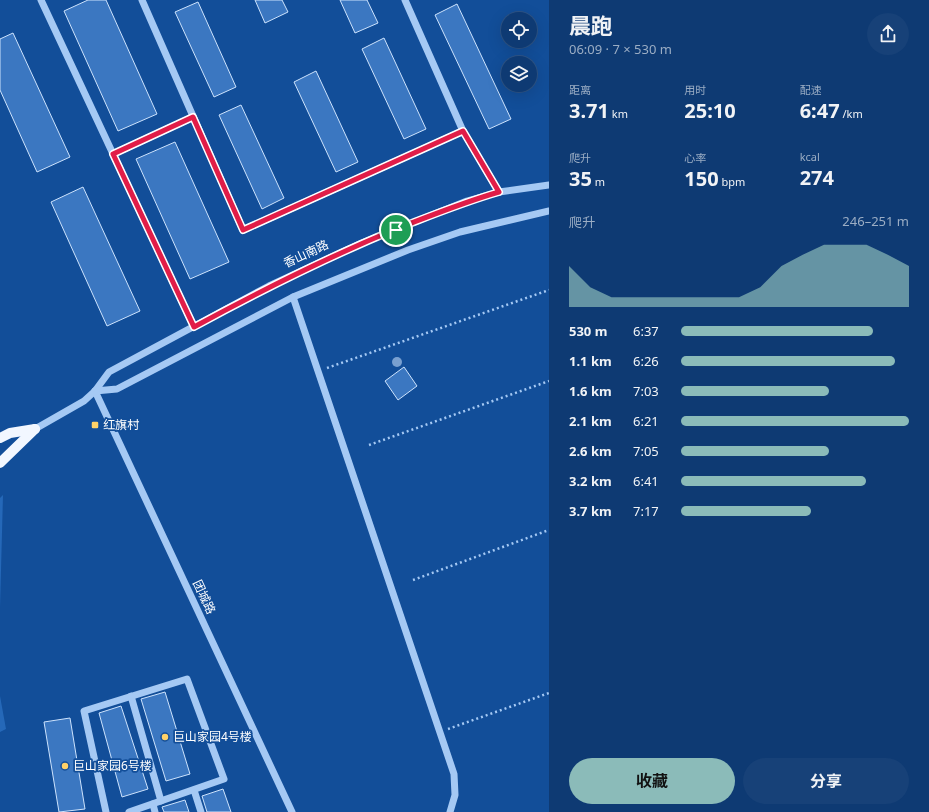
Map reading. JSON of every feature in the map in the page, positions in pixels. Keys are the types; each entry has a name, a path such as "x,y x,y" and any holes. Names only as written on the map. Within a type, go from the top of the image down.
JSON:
{"main road":[{"name":"香山南路","path":"0,438 10,433 35,429"},
{"name":"香山南路","path":"0,463 35,429"}],"street":[{"path":"41,0 194,327"},
{"path":"142,0 243,230 463,131"},
{"path":"405,0 463,131 499,192"},
{"path":"113,154 193,117"},
{"name":"香山南路","path":"35,429 84,401 95,391 109,372 269,286 362,243 466,201 499,192 548,185"},
{"path":"95,391 117,389 293,297 408,250 453,235 549,211"},
{"path":"293,297 454,774 455,795 450,812"},
{"name":"团城路","path":"95,391 292,812"},
{"path":"106,812 84,711 187,679 224,779 129,812"},
{"path":"131,696 161,801"},
{"path":"194,790 201,812"},
{"path":"153,804 155,812"}],"path":[{"path":"318,371 549,290"},
{"path":"369,445 549,381"},
{"path":"413,580 549,530"},
{"path":"440,731 549,693"}],"shaded area":[{"path":"3,495 0,608 0,498"},
{"path":"0,696 6,729 0,732"}],"building":[{"path":"88,0 106,0 157,114 118,131 64,11"},
{"path":"255,0 282,0 288,12 265,23"},
{"path":"340,0 367,0 378,23 355,33"},
{"path":"198,2 236,87 214,97 175,12"},
{"path":"457,4 511,119 489,129 435,15"},
{"path":"13,33 70,157 37,172 0,90 0,39"},
{"path":"384,38 426,129 404,139 362,49"},
{"path":"316,71 358,162 336,172 294,82"},
{"path":"241,105 284,198 262,209 219,115"},
{"path":"175,142 229,262 190,279 136,159"},
{"path":"83,187 140,311 107,326 51,202"},
{"path":"404,367 417,386 398,400 385,381"},
{"name":"巨山家园4号楼","path":"165,692 190,774 166,781 141,699"},
{"path":"121,706 148,789 122,797 99,713"},
{"name":"巨山家园6号楼","path":"70,718 85,809 59,812 44,722"},
{"path":"223,789 231,812 207,812 202,796"},
{"path":"185,800 189,812 164,812 162,807"}],"place":[{"name":"红旗村","path":"95,425"},
{"name":"巨山家园4号楼","path":"165,737"},
{"name":"巨山家园6号楼","path":"65,766"}],"route":[{"path":"193,117 243,230 463,131 499,192 466,201 396,230 362,243 269,286 194,327 113,154 193,117"}]}
